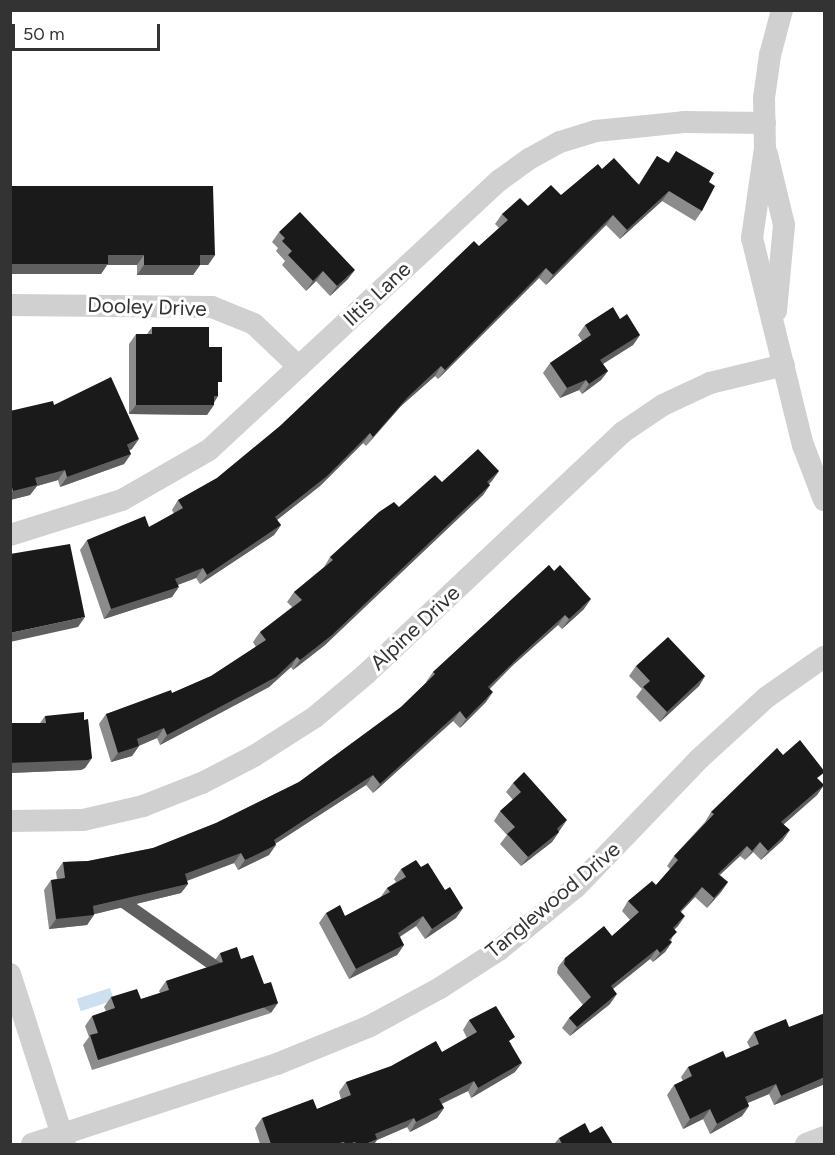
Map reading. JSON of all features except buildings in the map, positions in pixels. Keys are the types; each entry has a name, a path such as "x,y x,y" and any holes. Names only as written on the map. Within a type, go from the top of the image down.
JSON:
{"street":[{"path":"782,10 770,55 765,148 752,238 756,264 777,327 803,445 825,500"},
{"name":"Iltis Lane","path":"10,535 122,500 169,476 209,450 500,180 560,142 596,131 638,125 765,123"},
{"path":"765,148 784,225 777,327"},
{"name":"Dooley Drive","path":"10,305 212,307 254,324 299,367"},
{"name":"Alpine Drive","path":"10,821 83,819 143,806 202,783 254,756 315,717 366,674 623,432 663,405 710,383 784,365"},
{"name":"Tanglewood Drive","path":"32,1144 63,1140 277,1064 370,1026 440,988 500,950 576,887 699,759 767,697 825,657"},
{"path":"10,974 63,1140"},
{"path":"806,1144 825,1137"}],"water":[{"path":"110,988 114,1000 81,1011 77,999"}]}
